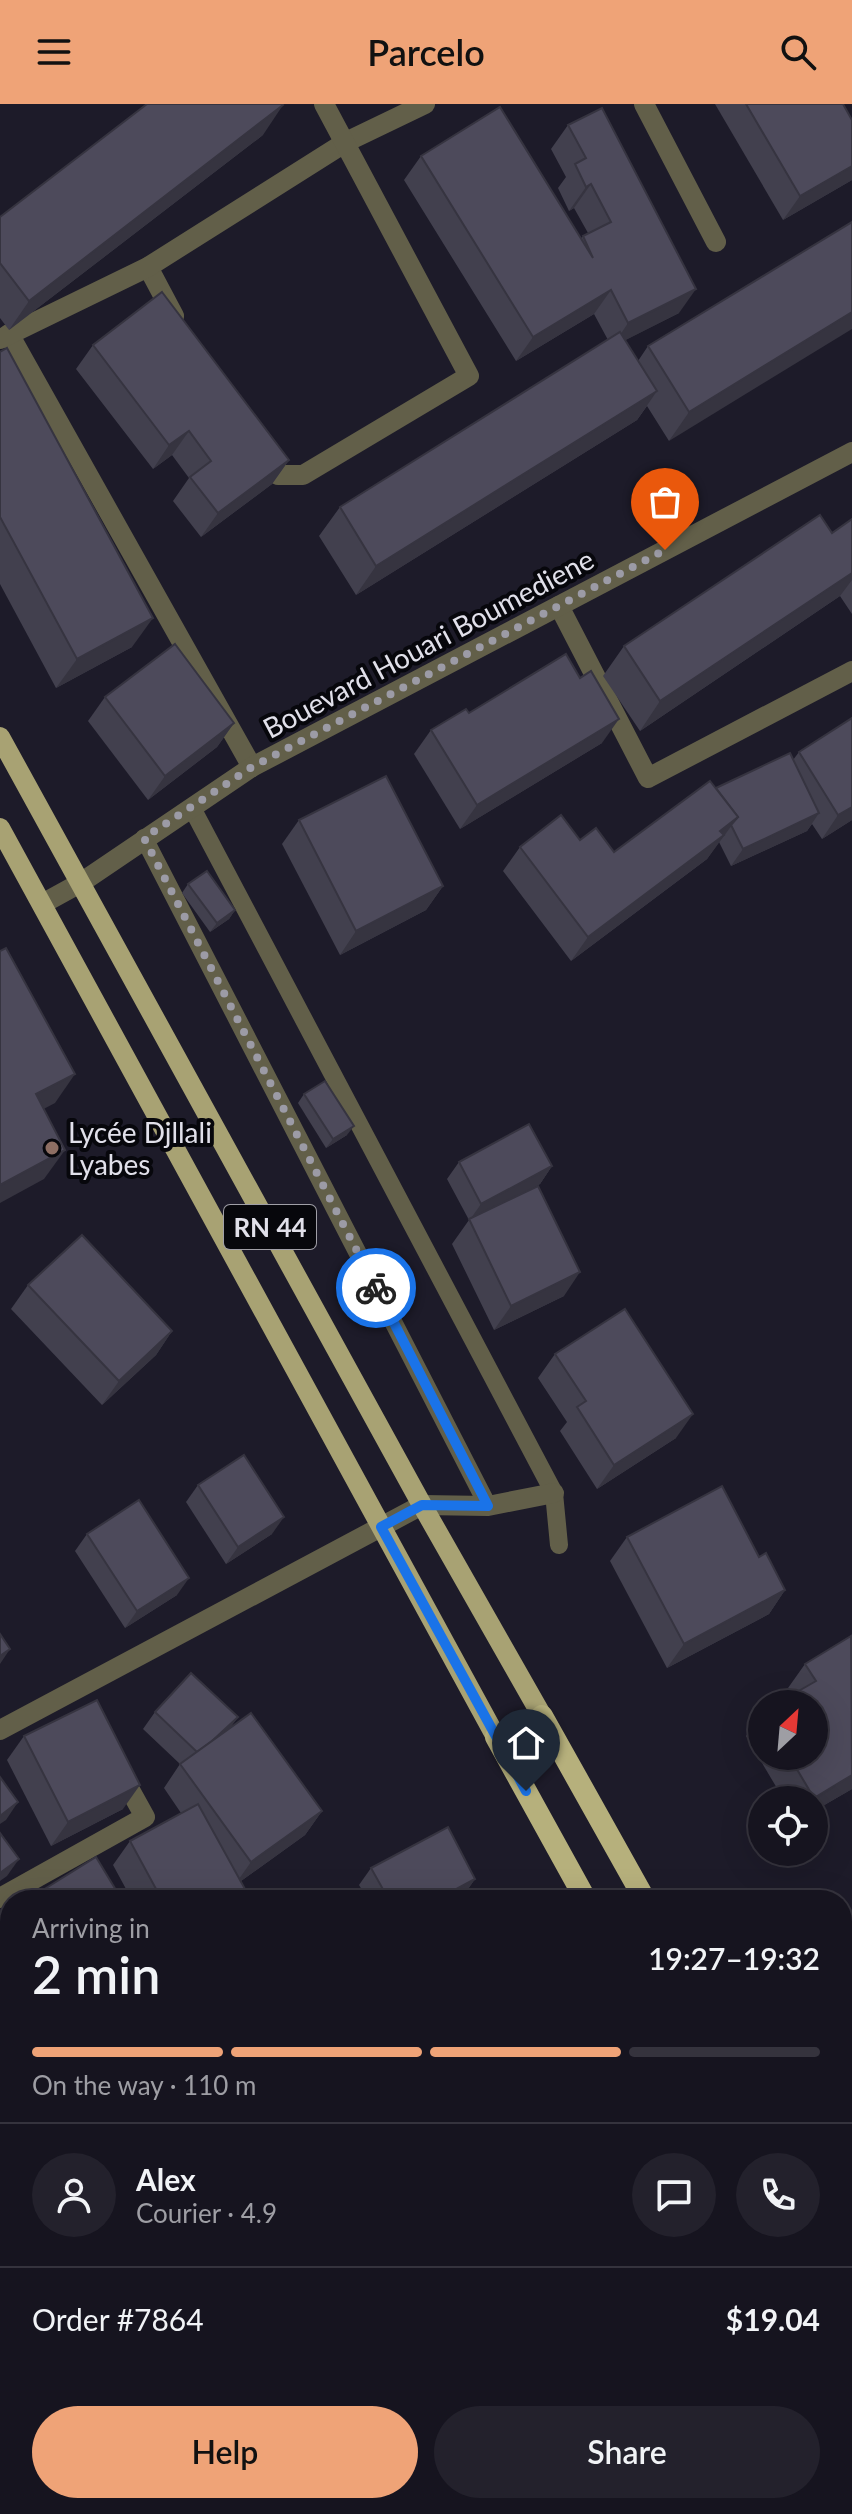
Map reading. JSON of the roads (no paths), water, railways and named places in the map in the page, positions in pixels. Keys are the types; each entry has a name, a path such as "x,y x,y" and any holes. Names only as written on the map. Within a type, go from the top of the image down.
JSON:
{"highway":[{"name":"RN 44","path":"542,1716 639,1890"},
{"name":"RN 44","path":"496,1737 580,1890"}],"main road":[{"name":"RN 44","path":"0,737 422,1505 542,1716"},
{"name":"RN 44","path":"0,828 496,1737"}],"street":[{"path":"245,447 253,461 278,475 303,475 469,376 324,104"},
{"path":"252,767 5,336 148,267 346,142 425,104"},
{"path":"644,104 716,242"},
{"path":"148,267 185,337"},
{"name":"Bouevard Houari Boumediene","path":"42,904 82,882 252,767 852,452"},
{"path":"559,606 648,778 852,671"},
{"path":"0,1730 79,1698 422,1505 488,1506 554,1493"},
{"path":"14,1890 145,1817 114,1761"}],"lane":[{"path":"192,808 554,1493 559,1545"},
{"path":"144,838 488,1506"}],"place":[{"name":"Lycée Djllali Lyabes","path":"52,1148"}]}
